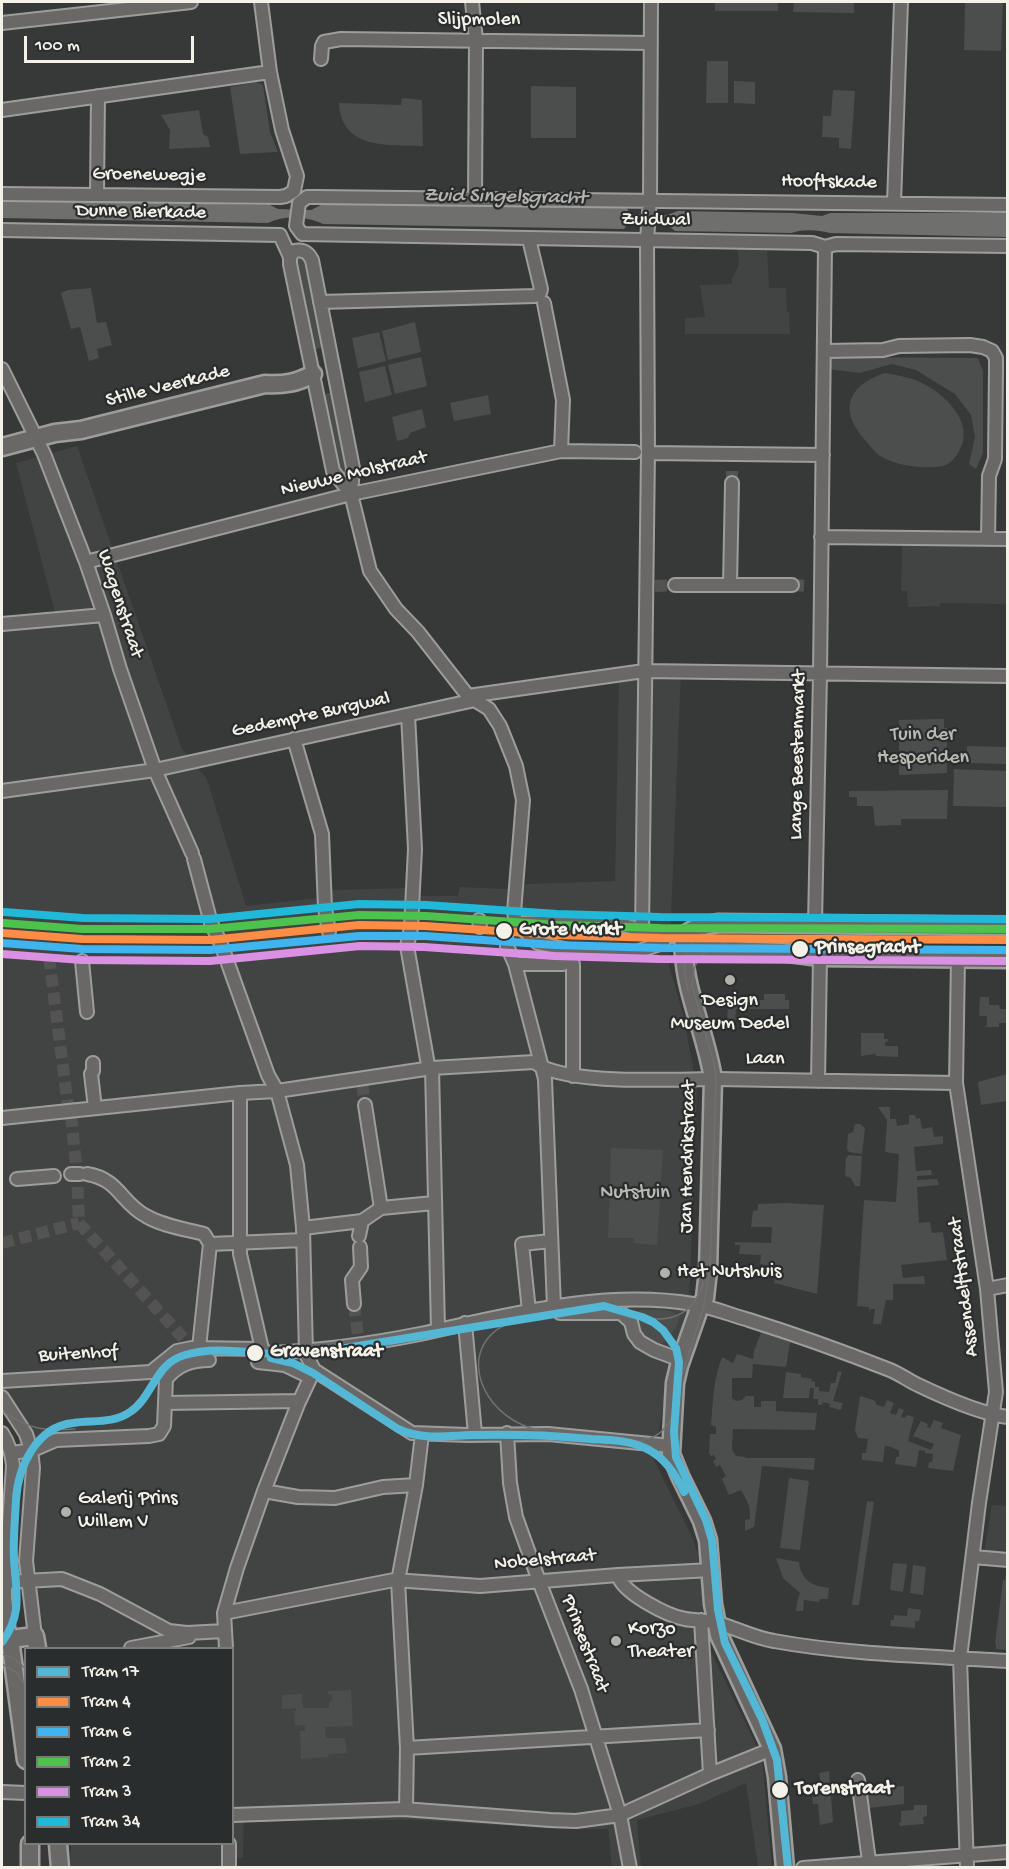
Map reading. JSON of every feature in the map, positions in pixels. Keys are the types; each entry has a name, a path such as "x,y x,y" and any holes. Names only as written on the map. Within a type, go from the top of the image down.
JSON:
{"street":[{"path":"2,23 191,2"},
{"path":"2,110 270,72 261,2"},
{"path":"472,2 476,40 475,198 650,206"},
{"path":"642,931 644,671 650,586 647,240 650,206 651,2"},
{"path":"894,203 902,2"},
{"name":"Slijpmolen","path":"321,59 324,42 341,39 651,43"},
{"name":"Groenewegje","path":"2,194 286,196 294,191 297,176 282,130 270,72"},
{"path":"98,195 99,96"},
{"name":"Zuidwal","path":"475,198 307,197 297,207 296,226 302,234 812,243 825,247 836,244 1008,246"},
{"name":"Hooftskade","path":"650,206 894,203 1008,205"},
{"name":"Dunne Bierkade","path":"2,230 280,235 290,257"},
{"path":"529,238 542,288 542,298 563,400 561,452"},
{"name":"Lange Beestenmarkt","path":"815,921 820,674 815,586 821,537 825,247"},
{"path":"351,494 333,471 290,257 294,251 299,250 309,255 353,468 351,494 370,571 396,609 418,632 471,698 489,709 500,726 516,766 523,800 514,912 507,946 515,963 545,1079 554,1307"},
{"path":"320,302 535,296 542,298"},
{"path":"824,351 884,350 899,346 970,345 992,351 996,358 995,459 989,476 988,539"},
{"name":"Wagenstraat","path":"2,369 38,443 86,562 155,770 193,856 211,922 268,1075 277,1091 297,1165 303,1234 306,1351"},
{"name":"Stille Veerkade","path":"38,443 58,443 81,430 265,384 284,385 301,381 313,374 334,372"},
{"path":"2,447 38,443"},
{"path":"2,456 38,443"},
{"name":"Nieuwe Molstraat","path":"86,562 351,494 561,452 635,452"},
{"path":"648,453 732,459 823,455"},
{"path":"730,585 732,483"},
{"path":"821,537 1008,539"},
{"path":"675,585 792,585"},
{"path":"2,624 104,615"},
{"name":"Gedempte Burgwal","path":"2,791 155,770 408,715 471,698 644,671 1008,676"},
{"path":"408,715 415,849 408,946 428,1065 432,1068 438,1329"},
{"path":"294,739 322,834 328,932"},
{"path":"683,942 699,926 719,923 815,921 1008,926"},
{"path":"511,925 610,922 671,936 683,942 820,957 958,963 1008,959"},
{"path":"511,925 567,961"},
{"name":"Jan Hendrikstraat","path":"683,942 686,969 713,1079 708,1283 705,1298 695,1305"},
{"path":"515,963 567,961 630,954 663,943"},
{"path":"818,1081 820,957"},
{"path":"82,961 87,1012"},
{"path":"2,1118 277,1091 432,1068 534,1062 542,1068 573,1076 567,961"},
{"name":"Assendelftstraat","path":"958,963 956,1083 987,1289 996,1392 960,1658 967,1861"},
{"path":"93,1063 91,1074 95,1108"},
{"path":"268,1075 291,1089"},
{"name":"Laan","path":"573,1076 679,1080 956,1083"},
{"path":"240,1093 240,1254 262,1348 267,1353 306,1351 554,1307 618,1300 695,1305 788,1332 892,1371 917,1385 994,1415 1008,1417"},
{"path":"365,1105 381,1208"},
{"path":"79,1174 100,1177 109,1182 136,1211 147,1217 204,1234 210,1244 196,1348"},
{"path":"17,1179 54,1176"},
{"path":"210,1244 303,1234 362,1221 381,1208 434,1203"},
{"path":"354,1304 352,1280 361,1267 359,1242 362,1221"},
{"path":"529,1311 522,1244 551,1241"},
{"path":"987,1289 1008,1285"},
{"path":"695,1305 675,1383 670,1446 677,1469 702,1521 708,1540 711,1570 703,1621 708,1775"},
{"path":"529,1311 621,1313 631,1322 634,1334 640,1342 681,1360"},
{"path":"465,1323 476,1434"},
{"path":"183,1338 196,1348 262,1348"},
{"name":"Buitenhof","path":"2,1381 151,1372 177,1352 196,1348"},
{"path":"226,1647 221,1631 237,1568 264,1491 312,1374 306,1351"},
{"path":"12,1453 31,1450 56,1440 156,1435 164,1426 166,1379 183,1364 197,1360 209,1360"},
{"path":"258,1362 285,1365 312,1374 360,1400 412,1433 548,1434 670,1446"},
{"path":"156,1369 166,1379"},
{"path":"2,1397 26,1434 31,1450 33,1468 26,1561 36,1642 6,1639"},
{"path":"165,1402 300,1401"},
{"path":"2,1433 9,1444 13,1466 5,1582 6,1639 13,1661 24,1745"},
{"name":"Prinsestraat","path":"507,1433 510,1483 516,1517 581,1689 620,1815 630,1868"},
{"path":"406,1809 407,1748 398,1581 416,1485 422,1434"},
{"path":"264,1491 298,1497 335,1498 383,1487 416,1485"},
{"path":"973,1557 1008,1560"},
{"path":"618,1575 711,1570"},
{"name":"Nobelstraat","path":"224,1612 394,1580 480,1586 618,1575 622,1584 671,1615 703,1621 763,1639 842,1651 1008,1661"},
{"path":"5,1582 62,1579 100,1594 169,1631 187,1633 221,1631"},
{"path":"703,1621 727,1654 772,1749 777,1777 785,1868"},
{"path":"136,1647 221,1631"},
{"path":"407,1748 708,1730"},
{"path":"234,1815 406,1809 576,1821 620,1815 772,1749"},
{"path":"858,1780 869,1865"},
{"path":"2,1792 24,1793"},
{"path":"30,1845 30,1868"},
{"path":"58,1845 60,1868"},
{"path":"229,1845 229,1868"},
{"path":"803,1868 967,1861 1008,1852"}],"shaded area":[{"path":"2,200 270,205 278,209 311,210 321,205 344,204 627,208 630,214 667,215 678,211 793,213 822,216 830,213 1007,213 1008,237 830,233 810,230 791,233 675,231 668,225 629,222 624,229 323,224 310,219 296,218 274,220 268,223 2,218"},
{"path":"737,246 767,246 769,288 786,288 790,334 685,334 685,318 705,317 700,285 732,284 739,265"},
{"path":"77,446 182,749 207,779 246,906 317,898 332,890 408,888 421,896 458,896 460,887 505,889 529,884 615,881 619,673 681,672 669,966 683,1014 697,1088 689,1307 670,1364 654,1460 693,1539 698,1555 704,1624 713,1656 762,1757 772,1867 758,1867 746,1783 699,1804 637,1820 641,1867 612,1867 608,1829 562,1829 415,1820 244,1820 243,1858 228,1858 227,1867 70,1867 71,1845 234,1845 234,1647 46,1647 31,1561 37,1468 2,1385 2,627 57,620 16,463"},
{"path":"902,545 1007,546 1007,604 940,603 940,606 908,607 907,591 901,591"},
{"path":"992,1505 1007,1506 1007,1554 984,1553"}],"green space":[{"path":"715,2 778,2 778,11 715,11"},
{"path":"794,2 854,2 854,13 793,12"},
{"path":"965,2 1003,2 1001,51 964,50"},
{"path":"707,61 728,61 728,103 706,103"},
{"path":"734,81 755,82 755,104 734,103"},
{"path":"256,82 263,85 270,132 278,152 240,154 230,87"},
{"path":"531,86 576,87 576,138 531,138"},
{"path":"833,90 855,91 851,149 839,148 839,138 822,137 823,116 831,116"},
{"path":"402,98 422,100 423,146 369,142 357,137 348,129 342,118 339,103 401,105"},
{"path":"199,110 203,134 208,137 210,147 169,149 170,130 161,115"},
{"path":"306,252 329,346 308,351 291,254"},
{"path":"91,288 97,323 106,322 112,345 97,349 99,358 89,361 80,327 71,329 61,293 68,290"},
{"path":"415,322 421,352 388,360 382,331"},
{"path":"379,332 386,361 358,368 352,338"},
{"path":"421,357 427,386 395,394 388,365"},
{"path":"828,357 978,358 983,371 983,453 976,469 969,464 975,437 971,415 955,394 916,370 892,364 860,373 828,369"},
{"path":"385,366 392,395 365,402 359,372"},
{"path":"885,373 912,379 930,387 940,394 956,412 964,432 963,442 950,463 926,467 894,462 878,454 857,430 850,409 851,400 862,384"},
{"path":"333,392 351,467 348,475 344,477 340,476 321,395"},
{"path":"488,395 491,414 454,421 450,403"},
{"path":"422,409 426,427 410,433 408,438 397,441 392,417"},
{"name":"Tuin der Hesperiden","path":"944,719 944,728 947,728 947,773 899,775 899,720"},
{"path":"967,746 1007,747 1007,764 967,763"},
{"path":"954,769 1007,771 1007,807 953,806"},
{"path":"948,790 947,819 901,819 901,825 875,826 873,806 857,806 857,797 849,797 849,791"},
{"path":"764,994 785,994 785,1000 789,1000 789,1009 736,1009 735,1025 727,1024 728,1001 743,1001 743,997 764,1000"},
{"path":"980,997 989,997 989,1005 999,1005 1000,1009 1007,1009 1007,1023 999,1023 999,1027 985,1027 987,1016 979,1016"},
{"path":"861,1033 884,1033 884,1039 888,1039 885,1046 898,1046 898,1057 876,1056 875,1054 861,1056"},
{"path":"1007,1074 1007,1101 981,1105 978,1082"},
{"path":"878,1107 890,1107 890,1119 896,1119 897,1126 909,1124 909,1115 915,1115 916,1119 920,1118 922,1129 932,1127 934,1137 943,1136 943,1144 914,1147 916,1171 931,1170 932,1175 917,1176 917,1180 937,1179 939,1185 917,1187 919,1223 930,1222 932,1233 943,1232 947,1260 901,1265 903,1278 924,1276 925,1284 893,1284 893,1300 886,1300 881,1324 873,1324 875,1309 870,1309 869,1315 869,1307 857,1306 864,1200 896,1202 899,1154 885,1152 887,1120"},
{"path":"855,1124 860,1124 865,1128 862,1154 849,1152 847,1149 848,1134 853,1132"},
{"name":"Nutstuin","path":"611,1148 663,1150 657,1245 634,1243 634,1238 608,1238"},
{"path":"849,1155 862,1156 860,1186 855,1186 851,1178 845,1176 846,1158"},
{"path":"758,1204 824,1205 817,1294 774,1283 777,1267 760,1264 761,1255 739,1254 740,1245 735,1245 735,1242 771,1243 772,1227 751,1227 753,1211 758,1210"},
{"path":"640,1310 666,1310 680,1317 670,1335 655,1347 642,1336 635,1316"},
{"path":"762,1330 790,1342 786,1367 753,1364 752,1378 732,1378 732,1398 736,1401 746,1396 754,1396 754,1407 761,1407 761,1401 776,1401 776,1411 817,1413 815,1430 733,1429 732,1450 736,1456 746,1458 815,1458 814,1470 762,1466 754,1527 745,1531 745,1520 750,1519 748,1504 741,1490 729,1495 722,1479 726,1476 720,1465 716,1467 713,1461 716,1459 714,1455 711,1456 709,1453 710,1434 716,1434 716,1427 711,1425 712,1408 715,1383 722,1357 733,1363 737,1354 753,1359"},
{"path":"838,1371 842,1372 833,1401 843,1403 841,1410 829,1407 830,1404 823,1402 822,1405 818,1405 818,1399 813,1399 814,1388 810,1388 809,1398 783,1398 786,1372 801,1374 801,1377 812,1379 815,1387 819,1387 819,1391 829,1392 831,1383 835,1383"},
{"path":"860,1396 874,1400 877,1405 884,1407 887,1400 894,1403 890,1413 896,1415 899,1408 904,1410 901,1417 905,1418 907,1415 914,1417 908,1441 931,1450 934,1444 913,1436 921,1421 928,1424 927,1427 930,1428 934,1420 943,1423 941,1428 961,1435 953,1471 928,1468 933,1454 919,1450 916,1467 895,1464 896,1457 899,1457 899,1450 885,1446 883,1462 862,1460 862,1453 866,1453 868,1439 858,1438 855,1430"},
{"path":"789,1478 809,1481 800,1550 780,1548"},
{"path":"867,1501 874,1502 859,1605 852,1605"},
{"path":"776,1558 799,1562 802,1573 808,1581 817,1586 829,1588 828,1599 820,1599 819,1602 804,1600 803,1611 796,1611 800,1593 783,1578"},
{"path":"893,1563 907,1564 903,1592 890,1590"},
{"path":"913,1565 926,1567 923,1595 910,1593"},
{"path":"1006,1573 1008,1574 1007,1650 996,1649 995,1643 1003,1580 1005,1580"},
{"path":"908,1608 921,1610 919,1621 915,1621 915,1628 890,1626 894,1615 907,1616"},
{"path":"351,1690 353,1726 325,1727 326,1738 345,1738 347,1753 301,1759 300,1731 305,1731 305,1726 295,1725 294,1711 296,1708 282,1709 282,1695 302,1694 303,1708 329,1708 332,1695 328,1694 328,1691"},
{"path":"829,1771 833,1822 820,1825 818,1804 813,1804 812,1797 816,1797 815,1784 821,1783 819,1773"},
{"path":"904,1786 904,1804 869,1808 866,1805 867,1788"},
{"path":"914,1805 927,1805 927,1816 923,1817 924,1824 900,1826 901,1811 914,1810"}],"tunnel":[{"path":"732,465 732,483"},
{"path":"655,586 675,585"},
{"path":"792,585 810,586"},
{"path":"49,957 68,1106"},
{"path":"362,1083 365,1105"},
{"path":"71,1115 79,1223 183,1338"},
{"path":"2,1243 79,1223"},
{"path":"354,1304 358,1336"}],"tram line":[{"name":"34","path":"4,912 83,918 209,919 359,904 426,905 557,914 660,917 1008,919"},
{"name":"2","path":"3,923 82,929 210,929 359,915 426,916 557,925 660,928 1008,929"},
{"name":"4","path":"2,933 82,939 210,940 359,925 425,926 556,935 660,938 1008,940"},
{"path":"688,990 685,968 687,950 698,937 719,929 1008,932"},
{"name":"6","path":"2,943 82,949 210,950 359,936 425,936 555,945 660,948 1008,950"},
{"path":"678,1387 704,1306 710,1267 716,1079 692,985 698,960 714,946 731,942 832,952 1008,954"},
{"name":"3","path":"2,954 82,960 210,961 360,946 659,959 1008,961"},
{"path":"642,1317 663,1319 680,1314 694,1302 703,1283"},
{"name":"17","path":"2,1642 9,1632 16,1612 14,1559 16,1500 21,1475 31,1451 39,1440 60,1426 110,1420 130,1412 138,1406 160,1373 175,1359 207,1351 315,1353 604,1306 653,1322 663,1330 676,1348 679,1362 674,1432 676,1457 706,1520 712,1540 718,1610 725,1643 762,1719 777,1760 788,1868"},
{"path":"514,1321 497,1329 486,1341 480,1354 479,1368 482,1382 489,1397 513,1420 537,1430 562,1436"},
{"name":"17","path":"271,1358 293,1363 313,1373 398,1429 416,1435 546,1436 613,1440 635,1444 655,1454 665,1463 684,1492"},
{"path":"620,1442 640,1441 656,1436 668,1424 676,1405"},
{"path":"2,1411 36,1428 75,1429"},
{"path":"2,1654 13,1658 24,1667"},
{"path":"2,1664 17,1673 24,1683"}],"place":[{"name":"Grote Markt","path":"504,931"},
{"name":"Prinsegracht","path":"800,949"},
{"name":"Design Museum Dedel","path":"730,980"},
{"name":"Het Nutshuis","path":"665,1273"},
{"name":"Gravenstraat","path":"255,1353"},
{"name":"Galerij Prins Willem V","path":"66,1512"},
{"name":"Korzo Theater","path":"616,1641"},
{"name":"Torenstraat","path":"780,1790"}],"water label":[{"name":"Zuid Singelsgracht","path":"505,198"}]}
